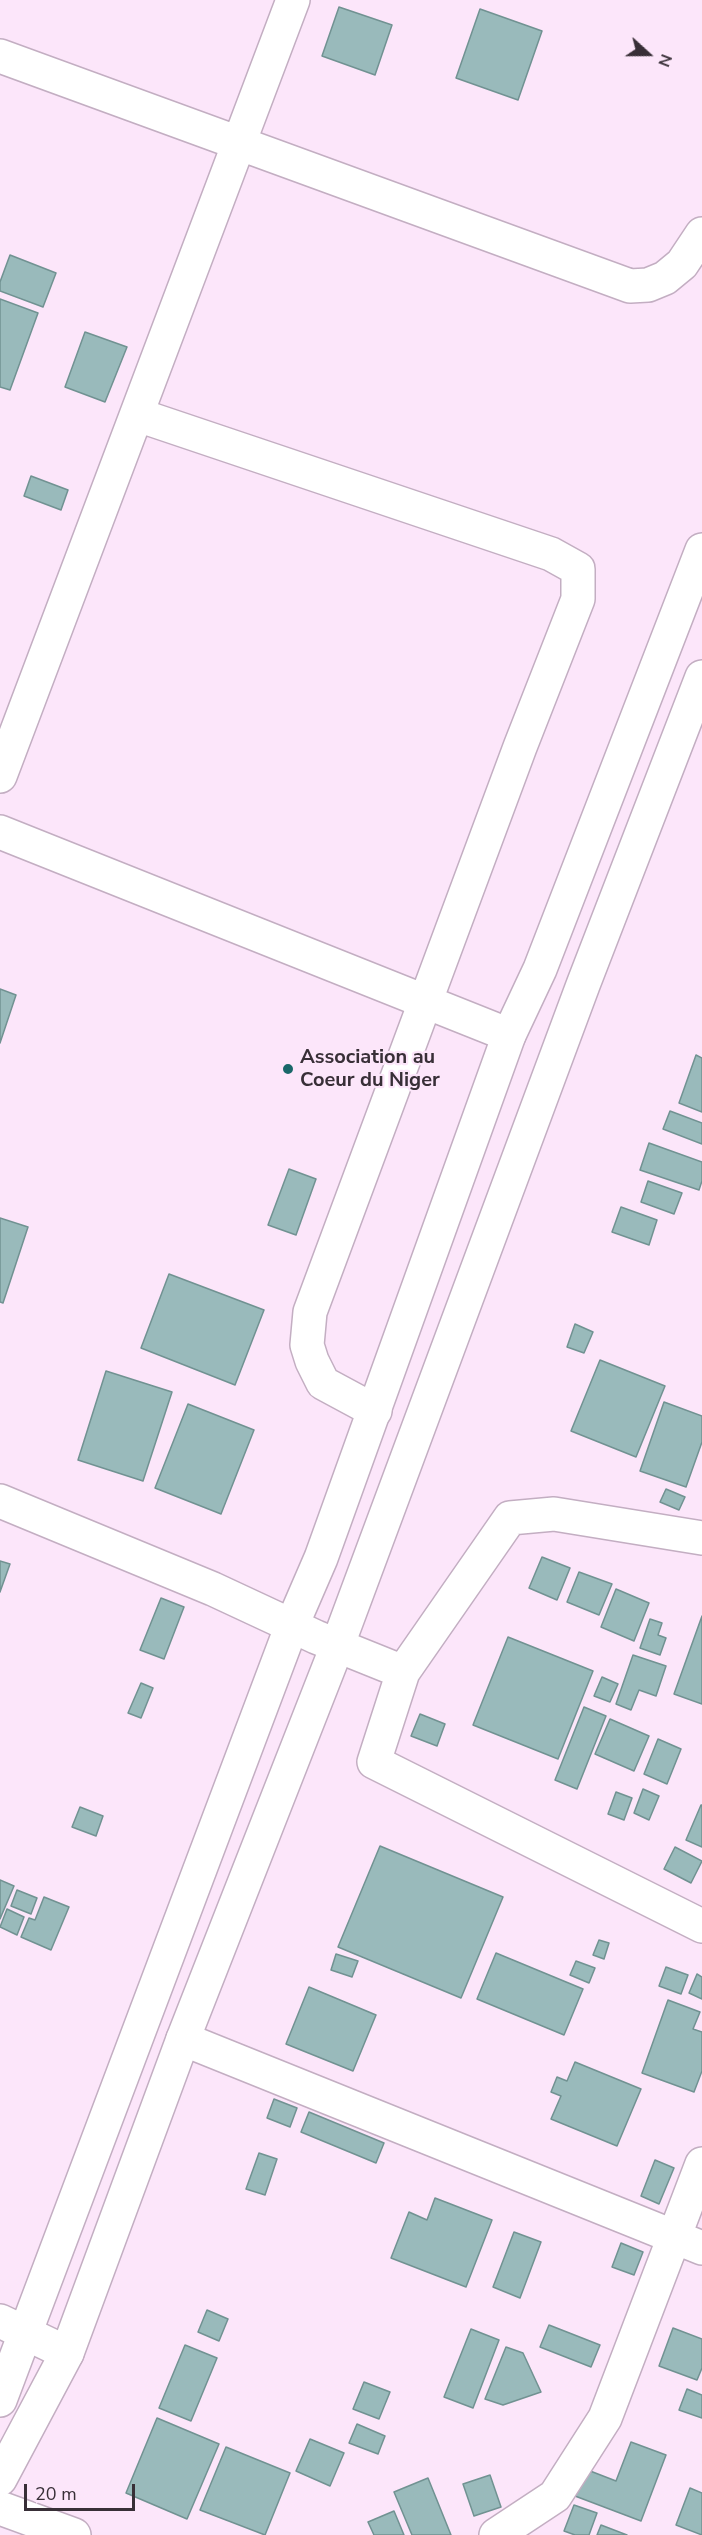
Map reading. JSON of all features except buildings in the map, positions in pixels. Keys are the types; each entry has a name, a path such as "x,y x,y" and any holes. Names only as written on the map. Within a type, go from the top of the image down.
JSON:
{"main road":[{"path":"0,776 293,0"},
{"path":"0,56 630,286 648,285 665,278 682,264 702,234"},
{"path":"138,415 551,554 578,569 578,599 520,747 310,1312 307,1345 323,1383 375,1411"},
{"path":"0,2400 13,2327 292,1625 321,1558 509,1035 540,969 702,550"},
{"path":"0,2479 68,2353 183,2039 338,1644 583,986 702,677"},
{"path":"0,832 509,1035"},
{"path":"0,1501 213,1589 316,1637 403,1672"},
{"path":"702,1538 554,1514 510,1518 403,1672 374,1762 702,1926"},
{"path":"183,2039 688,2242"},
{"path":"496,2535 555,2496 605,2418 688,2242 702,2164"},
{"path":"13,2327 68,2353"},
{"path":"0,2508 74,2535"}],"place":[{"name":"Association au Coeur du Niger","path":"288,1069"}]}
